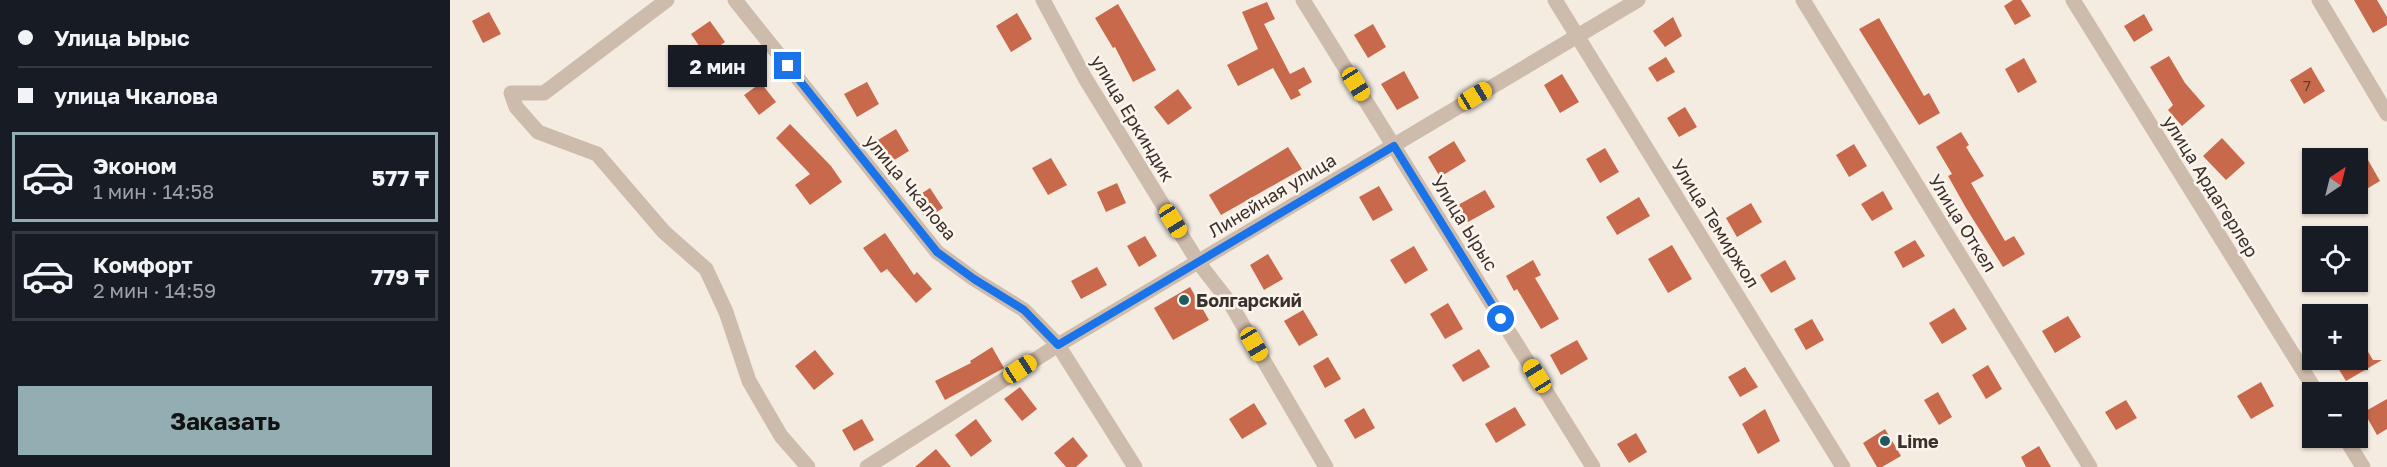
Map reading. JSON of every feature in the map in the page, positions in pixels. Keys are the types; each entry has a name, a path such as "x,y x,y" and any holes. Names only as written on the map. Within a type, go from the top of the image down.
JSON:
{"street":[{"path":"667,0 544,93 511,93 516,107 538,132 597,154 664,232 706,269 726,312 749,381 781,436 808,467"},
{"name":"улица Чкалова","path":"735,0 937,252 974,279 1024,310 1058,345 1135,467"},
{"name":"улица Еркиндик","path":"1043,0 1085,78 1198,262 1230,303 1326,467"},
{"name":"Улица Ырыс","path":"1304,0 1593,467"},
{"name":"Улица Темиржол","path":"1555,0 1843,467"},
{"name":"Линейная улица","path":"867,467 1058,345 1638,0"},
{"name":"Улица Откел","path":"1803,0 2090,467"},
{"name":"улица Ардагерлер","path":"2073,0 2310,382"},
{"path":"2319,0 2387,114"},
{"path":"2350,448 2362,467"}],"building":[{"path":"2013,0 2021,0 2031,16 2015,25 2004,6"},
{"path":"2354,0 2377,0 2387,17 2387,25 2373,33"},
{"path":"1267,2 1275,19 1264,24 1290,74 1304,67 1312,82 1298,90 1301,95 1291,100 1273,68 1238,86 1227,65 1258,49 1242,12"},
{"path":"1118,4 1156,70 1133,82 1115,47 1113,48 1095,18"},
{"path":"489,12 501,34 483,43 472,21"},
{"path":"1017,13 1032,39 1011,52 996,26"},
{"path":"2144,14 2153,30 2134,42 2124,26"},
{"path":"1673,17 1682,36 1665,47 1653,31"},
{"path":"1879,18 1924,96 1929,93 1940,113 1919,125 1859,29"},
{"path":"710,21 725,42 706,56 691,34"},
{"path":"1373,24 1386,47 1368,58 1354,35"},
{"path":"2169,56 2185,83 2205,106 2182,126 2168,110 2173,105 2150,67"},
{"path":"1666,57 1675,72 1657,82 1648,68"},
{"path":"2024,58 2037,82 2018,93 2005,69"},
{"path":"2311,67 2325,91 2304,104 2290,80"},
{"path":"1404,71 1419,98 1397,110 1381,84"},
{"path":"1562,74 1579,102 1560,113 1544,85"},
{"path":"867,82 879,104 857,117 844,94"},
{"path":"761,83 776,102 759,115 744,95"},
{"path":"1178,89 1192,108 1168,125 1154,107"},
{"path":"1685,107 1697,127 1679,137 1667,118"},
{"path":"790,124 831,166 842,182 810,205 795,185 810,174 776,138"},
{"path":"896,129 909,151 886,165 873,143"},
{"path":"1961,132 1969,145 1966,147 1984,176 1971,183 2005,241 2014,236 2025,254 2003,267 1948,176 1952,174 1936,147"},
{"path":"2222,138 2245,163 2226,180 2203,156"},
{"path":"1454,141 1466,161 1440,177 1428,157"},
{"path":"1854,144 1867,166 1849,177 1836,155"},
{"path":"1288,147 1302,169 1221,215 1209,195"},
{"path":"1605,148 1619,172 1600,183 1586,159"},
{"path":"1051,158 1067,185 1048,195 1032,168"},
{"path":"2368,160 2380,181 2368,188"},
{"path":"1117,183 1126,203 1106,212 1097,192"},
{"path":"1379,186 1393,210 1373,221 1359,197"},
{"path":"930,188 943,208 926,219 913,199"},
{"path":"1485,190 1495,207 1468,222 1458,205"},
{"path":"1883,191 1893,209 1872,221 1861,204"},
{"path":"1639,197 1650,216 1617,235 1606,217"},
{"path":"1751,203 1762,222 1737,237 1726,218"},
{"path":"885,233 914,275 917,272 932,289 916,303 887,269 881,273 863,248"},
{"path":"1145,236 1157,256 1139,267 1127,246"},
{"path":"1915,240 1925,256 1903,268 1894,252"},
{"path":"1672,245 1692,279 1668,293 1648,259"},
{"path":"1414,246 1428,270 1405,284 1390,260"},
{"path":"1268,254 1283,279 1264,290 1250,265"},
{"path":"1533,260 1541,275 1535,278 1559,319 1541,329 1517,289 1514,291 1506,276"},
{"path":"1785,260 1796,279 1771,293 1760,275"},
{"path":"1097,267 1107,285 1081,299 1071,281"},
{"path":"1190,287 1209,320 1173,340 1154,308"},
{"path":"1448,303 1463,329 1445,339 1430,314"},
{"path":"1954,308 1967,329 1942,344 1929,323"},
{"path":"1303,310 1318,335 1299,346 1284,321"},
{"path":"2068,316 2081,337 2055,353 2042,331"},
{"path":"1812,319 1824,340 1806,350 1794,329"},
{"path":"1577,340 1588,359 1561,375 1550,355"},
{"path":"992,347 1004,368 945,400 935,381 971,363 970,361"},
{"path":"1479,349 1490,367 1463,382 1452,365"},
{"path":"815,350 834,374 814,390 795,366"},
{"path":"2368,352 2373,360 2382,360 2368,368"},
{"path":"1328,357 1341,379 1325,388 1313,366"},
{"path":"1988,365 2002,389 1986,399 1972,375"},
{"path":"1745,367 1758,387 1740,397 1728,377"},
{"path":"2339,370 2365,370 2346,381"},
{"path":"2261,382 2274,406 2251,419 2237,396"},
{"path":"1020,387 1037,409 1022,421 1004,399"},
{"path":"1938,392 1952,417 1939,425 1924,400"},
{"path":"2387,399 2387,429 2377,435 2368,419 2368,410"},
{"path":"2126,400 2137,418 2116,430 2105,412"},
{"path":"1254,403 1267,424 1242,439 1229,419"},
{"path":"1515,407 1526,425 1496,443 1485,424"},
{"path":"1364,408 1375,428 1355,439 1344,420"},
{"path":"1765,409 1780,441 1758,454 1742,424"},
{"path":"862,419 874,440 854,451 842,430"},
{"path":"976,419 992,441 971,457 955,435"},
{"path":"1885,429 1901,456 1882,467 1877,467 1863,443"},
{"path":"1636,433 1647,452 1629,463 1617,444"},
{"path":"1073,437 1088,456 1076,467 1066,467 1054,453"},
{"path":"2039,446 2051,467 2026,467 2021,457"},
{"path":"936,449 951,467 915,467"}],"place":[{"name":"Болгарский","path":"1184,300"},
{"name":"Lime","path":"1885,441"}],"route":[{"path":"788,66 937,252 974,279 1024,310 1058,345 1394,146 1501,319"}]}
